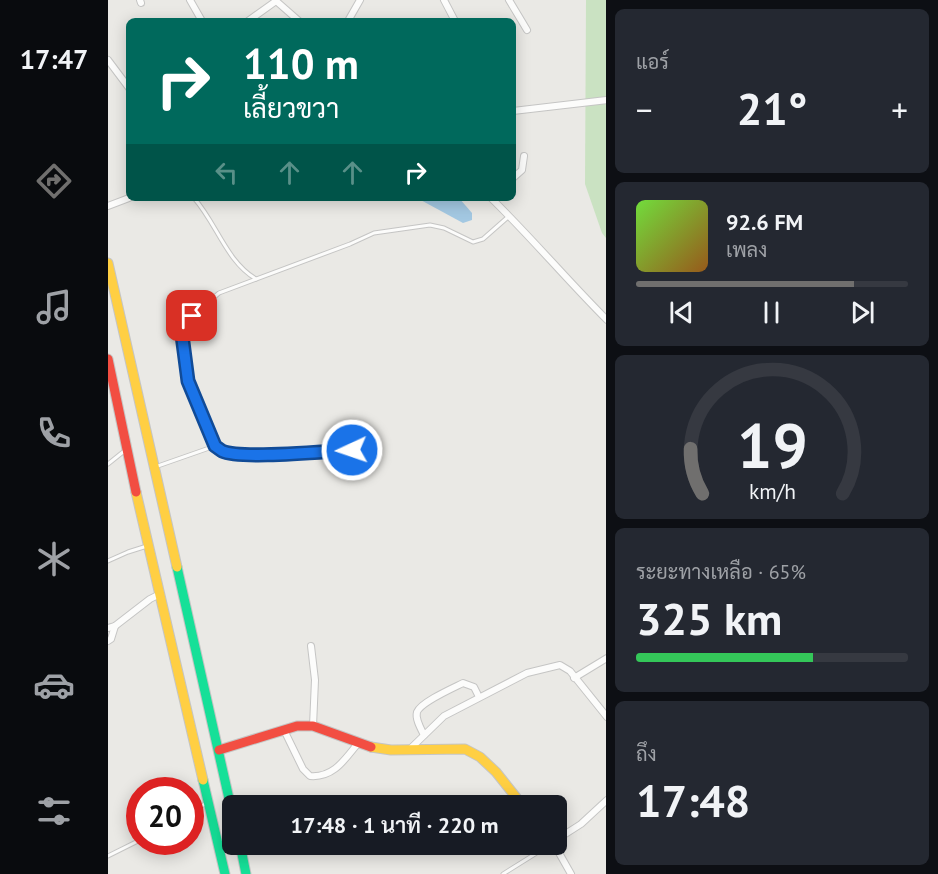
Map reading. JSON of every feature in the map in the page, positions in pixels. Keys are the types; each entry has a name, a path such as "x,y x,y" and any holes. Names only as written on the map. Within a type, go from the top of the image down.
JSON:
{"main road":[{"path":"108,263 228,795"},
{"path":"108,358 126,450 225,874"},
{"path":"219,750 297,726 313,726 372,747 392,750 465,749 480,757 496,772 514,795"},
{"path":"242,855 246,874"}],"street":[{"path":"189,0 200,18"},
{"path":"252,18 276,0 296,18"},
{"path":"350,18 360,0"},
{"path":"444,0 453,18"},
{"path":"509,0 527,30"},
{"path":"108,60 126,84"},
{"path":"516,111 606,100"},
{"path":"516,175 522,170 524,156"},
{"path":"108,206 126,199"},
{"path":"493,201 606,320"},
{"path":"108,641 111,639 112,627 160,594"},
{"path":"311,646 315,680 313,726"},
{"path":"574,678 606,658"},
{"path":"410,749 444,716 527,673 560,665 570,671 606,717"},
{"path":"424,735 417,720 417,713 422,705 463,683 474,687 479,697"},
{"path":"284,730 303,769 310,776 326,776 339,767 359,742"},
{"path":"567,833 581,824 606,800"},
{"path":"559,855 571,874"}],"lane":[{"path":"197,201 240,268 256,279"},
{"path":"352,450 232,454 215,446 188,381 182,335 192,316 219,293 374,233 430,225 444,228 473,242 479,241 507,218"},
{"path":"153,467 215,446"},
{"path":"108,464 126,450"},
{"path":"108,561 148,545"},
{"path":"204,805 209,802"},
{"path":"108,856 126,847"},
{"path":"502,874 534,855"}],"green space":[{"path":"586,0 606,0 606,238 602,233 585,184"}],"water":[{"path":"423,201 462,201 472,213 472,220 463,223"}],"traffic: fast":[{"path":"177,567 228,795"},
{"path":"204,784 225,874"},
{"path":"242,855 246,874"}],"traffic: slow":[{"path":"108,263 177,567"},
{"path":"136,492 202,777"},
{"path":"371,747 391,750 465,749 480,757 496,772 514,795"}],"traffic: jam":[{"path":"108,359 136,492"},
{"path":"219,750 297,726 313,726 371,747"}],"route":[{"path":"192,316 182,335 188,381 215,446 232,454 352,450"}]}
